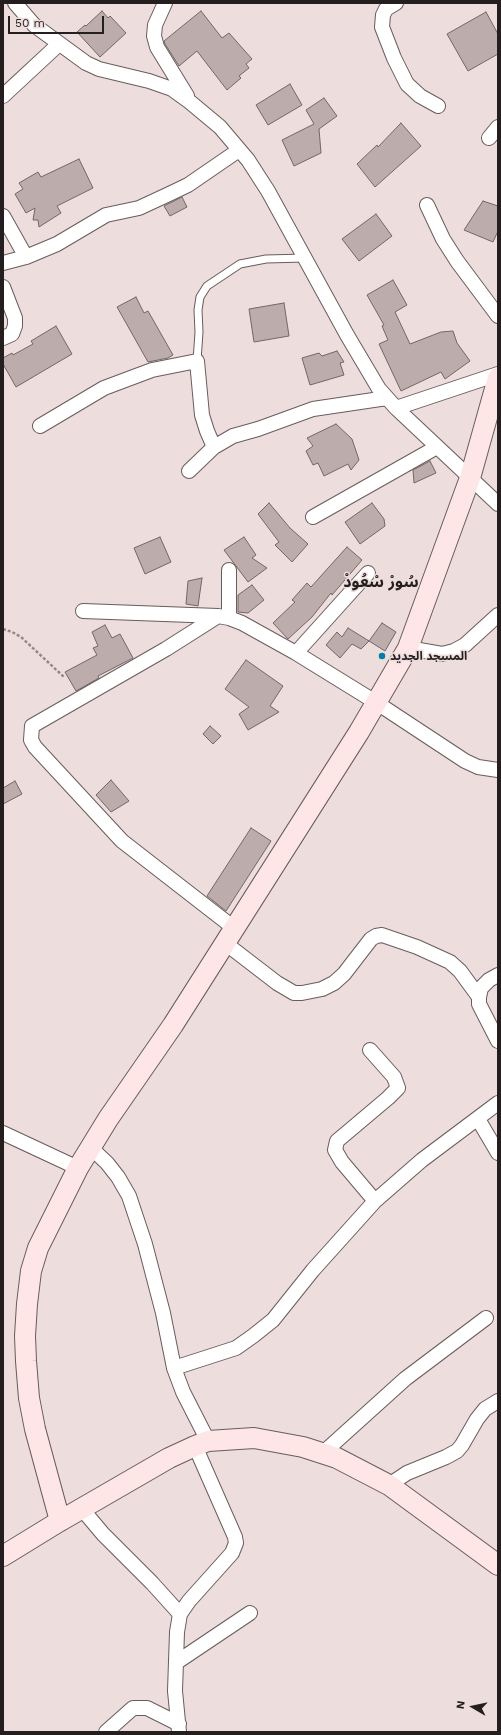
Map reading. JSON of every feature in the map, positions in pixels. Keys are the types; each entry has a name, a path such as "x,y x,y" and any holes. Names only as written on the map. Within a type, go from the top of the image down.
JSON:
{"street":[{"path":"15,3 34,25 86,63 99,69 149,81 172,89 220,127 239,150 268,191 379,389 391,403 498,504"},
{"path":"165,3 155,25 154,36 156,48 190,102"},
{"path":"396,3 386,8 383,15 382,27 392,53 407,84 420,96 438,106"},
{"path":"3,96 59,44"},
{"path":"489,138 498,127"},
{"path":"3,263 26,257 57,244 106,215 139,208 188,185 239,150"},
{"path":"427,205 443,239 457,261 498,316"},
{"path":"3,216 26,257"},
{"path":"3,287 15,318 15,326 12,334 3,338"},
{"path":"40,426 104,388 152,370 197,361 202,416 214,447"},
{"path":"189,471 214,447 233,436 258,429 313,409 391,403 498,374"},
{"path":"60,1521 37,1436 29,1398 26,1361 25,1328 31,1271 38,1248 90,1147 173,1025 377,703 408,648 470,478 498,378"},
{"path":"314,517 437,447"},
{"path":"223,617 229,570"},
{"path":"296,653 368,573"},
{"path":"83,610 223,617 242,623 296,653 377,703 465,761 478,767 498,770"},
{"path":"408,648 442,654 454,652 465,645 498,615"},
{"path":"223,617 32,726 31,740 35,747 122,841 229,936 277,983 294,993 322,989 334,983 344,974 371,939 382,935 417,947 450,962 460,971 479,997"},
{"path":"498,975 489,980 481,988 479,997 479,1004 498,1041"},
{"path":"370,1050 394,1077 398,1088 337,1141 335,1150 342,1162 374,1201"},
{"path":"174,1368 236,1348 268,1324 374,1201 422,1160 498,1103"},
{"path":"478,1119 498,1153"},
{"path":"3,1133 78,1168"},
{"path":"90,1147 107,1163 118,1177 129,1196 145,1244 163,1313 174,1368 236,1543 232,1553 188,1601 180,1614 177,1632 175,1690 179,1728"},
{"path":"324,1453 405,1379 486,1318"},
{"path":"388,1485 407,1473 446,1457 456,1451 462,1445 477,1419 485,1409 498,1401"},
{"path":"3,1556 169,1458 201,1443 254,1438 303,1447 324,1453 388,1485 498,1565"},
{"path":"82,1509 103,1534 152,1583 180,1614"},
{"path":"177,1662 250,1613"},
{"path":"106,1732 133,1708 147,1708 179,1728"}],"lane":[{"path":"197,361 199,332 198,310 200,297 207,286 240,264 266,259 305,258"}],"path":[{"path":"3,630 12,632 21,637 64,677"}],"building":[{"path":"102,11 108,18 110,16 126,33 100,57 77,32"},
{"path":"201,11 222,38 229,33 252,59 246,64 249,68 239,76 241,78 227,90 197,51 179,66 164,41"},
{"path":"486,12 498,34 498,54 468,71 447,34"},
{"path":"290,84 302,105 268,125 256,105"},
{"path":"324,98 337,116 319,129 321,153 294,166 282,140 314,124 306,110"},
{"path":"401,123 421,146 375,187 357,164 377,145 378,147"},
{"path":"79,159 93,188 57,206 61,213 39,227 38,220 33,220 35,208 26,213 15,194 23,189 19,183 38,172 41,177"},
{"path":"182,197 187,207 170,216 164,206"},
{"path":"483,201 498,206 498,231 493,242 464,230"},
{"path":"376,214 392,236 359,261 342,239"},
{"path":"393,280 407,305 395,312 410,344 441,332 453,331 457,343 470,361 445,379 441,372 401,391 379,344 388,340 382,326 384,325 367,295"},
{"path":"136,297 144,313 148,311 173,355 168,358 148,362 117,307"},
{"path":"284,303 289,336 254,342 249,309"},
{"path":"56,326 72,354 16,387 3,364 3,358 12,353 13,355 33,344 31,341"},
{"path":"337,351 344,362 340,363 344,375 310,385 302,358 319,353 322,356"},
{"path":"336,424 352,439 359,460 351,470 348,464 324,476 318,463 313,465 306,451 313,446 307,438"},
{"path":"430,461 436,473 414,483 413,470"},
{"path":"269,503 290,528 308,544 292,562 275,545 279,542 258,514"},
{"path":"372,503 384,519 385,526 360,544 345,522"},
{"path":"160,537 171,562 145,574 134,548"},
{"path":"244,537 256,555 252,558 267,568 248,582 224,550"},
{"path":"347,547 362,560 332,595 331,593 312,617 288,639 273,623 295,602 292,600 307,583 311,587"},
{"path":"202,578 198,606 186,604 188,581"},
{"path":"252,585 264,600 248,613 238,612 238,595"},
{"path":"382,623 396,632 385,651 369,641"},
{"path":"105,625 112,638 120,634 133,658 98,676 99,678 76,691 65,672 97,655 93,648 98,646 92,632"},
{"path":"348,628 369,641 361,649 352,644 340,658 326,645 337,632 342,637"},
{"path":"246,660 283,686 270,706 279,712 248,730 239,714 249,707 225,689"},
{"path":"210,726 221,736 213,744 203,734"},
{"path":"111,780 129,801 111,812 96,795"},
{"path":"15,781 22,794 3,804 3,788"},
{"path":"251,828 271,841 226,911 207,896"}],"place":[{"name":"المسجد الجديد","path":"382,656"}],"district":[{"name":"سُورْ سْعُودْ","path":"381,582"}]}
